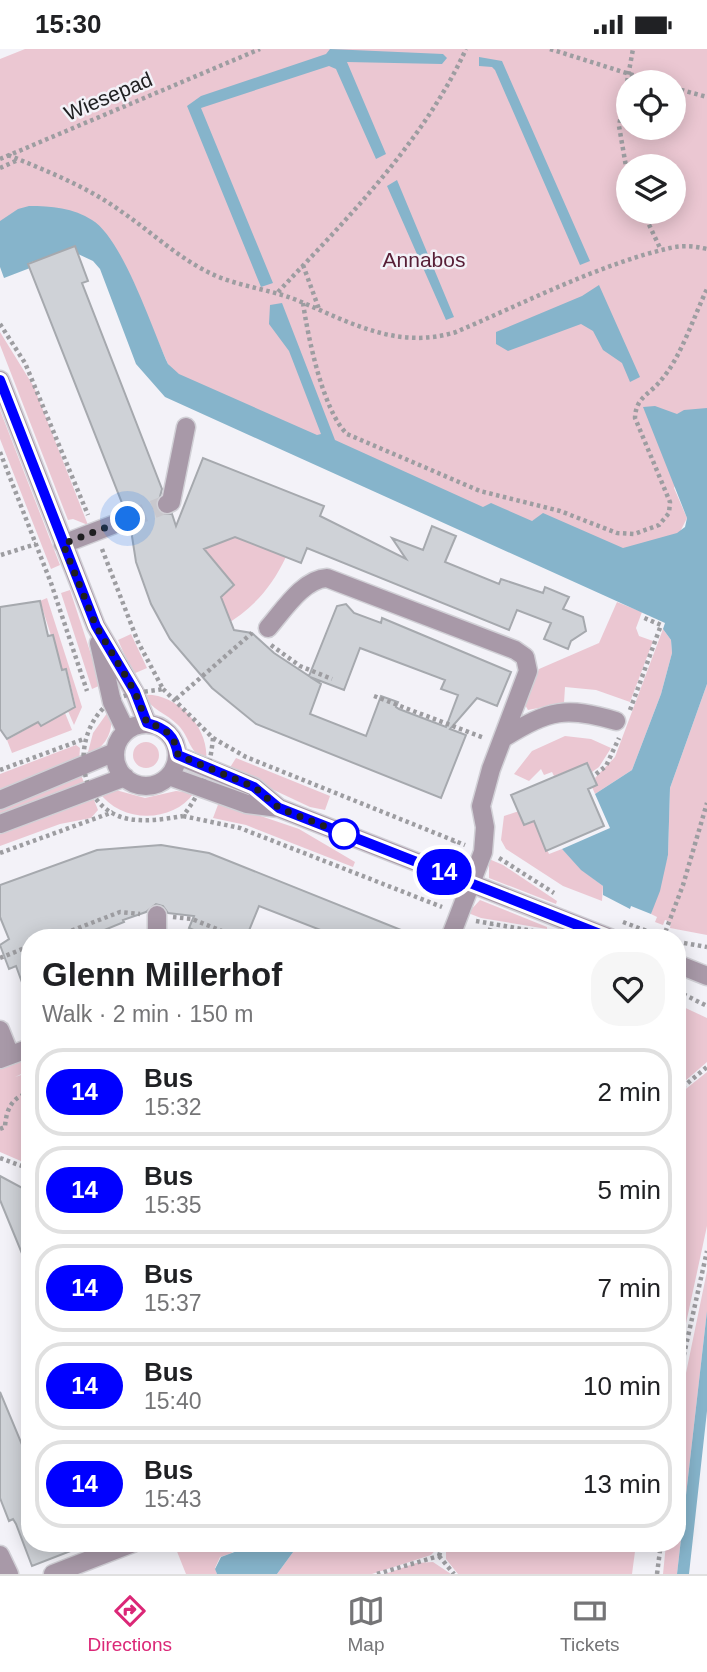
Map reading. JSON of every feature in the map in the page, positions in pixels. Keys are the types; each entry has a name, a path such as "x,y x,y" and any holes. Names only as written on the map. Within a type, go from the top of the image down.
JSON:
{"street":[{"path":"0,380 96,626 135,692 147,723 169,733 176,743 178,755 169,776 156,785 139,785 125,777 117,766 115,752 126,731 147,723"},
{"path":"167,504 171,502 186,427"},
{"path":"63,544 128,519"},
{"path":"259,630 306,587 320,578 327,577 515,650 529,665 481,806 485,827 483,852 454,929"},
{"path":"96,626 112,702 126,731"},
{"path":"503,741 538,716 593,714 622,723"},
{"path":"0,800 115,752"},
{"path":"178,755 254,787 279,808"},
{"path":"169,776 247,804 279,808 587,929"},
{"path":"0,824 125,777"},
{"path":"157,915 157,929"},
{"path":"686,968 707,976"},
{"path":"0,1030 5,1057"},
{"path":"53,1574 110,1552"},
{"path":"0,1555 9,1574"}],"path":[{"name":"Wiesepad","path":"0,159 260,49"},
{"path":"278,292 390,168 451,82 466,49"},
{"path":"551,49 616,71"},
{"path":"629,70 633,49"},
{"path":"686,91 707,97"},
{"path":"8,155 105,201 204,270 237,285 262,292 278,292 349,323 401,339 438,338 661,250 691,246 707,249"},
{"path":"0,168 19,160"},
{"path":"649,224 661,250"},
{"path":"303,265 319,310"},
{"path":"302,302 330,408 339,426 347,434 480,491 560,512 626,535 659,525 669,513 670,502 635,418 635,411 641,397 665,377 707,289"},
{"path":"0,324 25,363 138,642 163,689"},
{"path":"0,452 36,544 89,697"},
{"path":"1,555 36,544"},
{"path":"596,773 606,766 661,625 642,617"},
{"path":"176,699 259,630 300,666 332,679"},
{"path":"374,696 503,741"},
{"path":"93,706 97,714"},
{"path":"213,738 246,757 506,861 558,896"},
{"path":"0,770 84,739"},
{"path":"94,793 113,812 128,819 183,816 240,828 459,915 521,929"},
{"path":"183,816 198,796"},
{"path":"666,929 707,803"},
{"path":"0,853 113,812"},
{"path":"490,929 492,924"},
{"path":"686,944 707,947"},
{"path":"0,958 21,950"},
{"path":"686,996 707,1006"},
{"path":"686,1084 707,1067"},
{"path":"0,1129 5,1127 12,1102 21,1095"},
{"path":"0,1158 21,1166"},
{"path":"686,1346 707,1251"},
{"path":"439,1556 440,1552"},
{"path":"657,1574 660,1552"},
{"path":"377,1574 439,1556"},
{"path":"439,1556 454,1574"}],"green space":[{"name":"Annabos","path":"25,49 707,49 707,415 674,488 687,518 676,540 623,549 538,518 532,521 499,520 181,380 168,364 125,267 0,228 0,59"},
{"path":"0,332 34,387 88,525 73,519 68,520 0,345"},
{"path":"0,410 60,565 51,569 0,439"},
{"path":"235,536 286,557 260,597 223,626 219,597 234,586 224,573 188,556"},
{"path":"70,590 101,685 92,689 61,593"},
{"path":"47,598 82,707 74,725 68,711 76,707 67,670 62,670 40,601"},
{"path":"617,602 642,612 636,628 639,636 653,641 630,702 596,690 565,687 564,703 528,710 525,705 539,669 599,643"},
{"path":"663,629 671,640 672,653 661,694 632,770 595,794 592,787 597,785 595,778 615,757"},
{"path":"131,634 147,668 133,674 118,640"},
{"path":"707,684 707,935 670,928 671,922 665,920 663,925 655,922 657,917 651,914 668,855 670,788"},
{"path":"143,695 167,699 188,714 202,736 206,760 196,753 178,725"},
{"path":"110,709 108,737 87,756 93,733"},
{"path":"65,713 72,730 12,753 7,740 39,722 42,726"},
{"path":"565,736 591,739 611,748 599,767 592,772 588,763 554,776 552,772 544,775 541,769 529,781 514,774 532,751"},
{"path":"146,742 156,745 159,755 156,765 146,768 136,765 133,755 136,745"},
{"path":"76,745 80,748 79,761 0,792 0,774"},
{"path":"236,758 330,796 325,810 310,807 229,769"},
{"path":"81,775 85,785 0,818 0,807"},
{"path":"112,789 145,798 176,791 194,793 173,810 146,816 120,810 99,792"},
{"path":"92,795 98,810 91,818 60,824 0,846 0,831"},
{"path":"219,802 299,829 355,862 353,867 246,825 213,818"},
{"path":"519,811 534,820 549,854 562,849 581,869 603,886 602,901 563,886 506,849 501,840 504,816"},
{"path":"489,859 503,865 557,901 556,904 489,878"},
{"path":"480,900 547,929 481,918 468,913"},
{"path":"686,1008 707,1018 707,1062 686,1080"},
{"path":"21,1060 21,1074 15,1077 21,1075 21,1161 0,1152 0,1068"},
{"path":"707,1072 707,1226 686,1323 686,1089"},
{"path":"707,1271 707,1311 686,1495 686,1373"},
{"path":"177,1552 232,1552 220,1557 215,1568 217,1574 186,1574"},
{"path":"293,1552 434,1552 372,1574 277,1574"},
{"path":"446,1552 635,1552 632,1574 458,1574 446,1559"},
{"path":"665,1552 680,1552 677,1574 663,1574"},
{"path":"433,1562 451,1574 385,1574 416,1563"}],"water":[{"path":"330,49 443,54 447,58 442,64 347,62 386,154 376,159 336,69 329,66 201,108 273,283 261,287 187,106 201,96 326,54"},
{"path":"479,57 502,61 590,261 580,265 495,70 492,67 479,66"},
{"path":"397,180 454,317 446,320 387,186"},
{"path":"29,206 70,210 92,220 104,230 125,265 168,364 179,374 317,435 321,434 289,351 269,324 270,305 282,303 335,440 483,507 491,503 532,521 543,513 623,548 677,533 685,527 687,518 643,407 655,406 677,414 684,410 707,408 707,684 670,788 668,855 660,891 651,914 631,906 630,909 603,895 603,886 581,870 562,849 610,828 595,794 632,770 661,694 672,653 671,640 663,629 665,623 165,397 136,364 100,269 93,261 78,254 75,247 29,263 30,268 4,278 0,267 0,221 18,209"},
{"path":"599,285 640,377 630,382 622,363 603,350 593,331 581,324 508,351 496,344 496,332 582,296"},
{"path":"707,1311 707,1411 689,1574 677,1574 680,1552 686,1552 686,1495"},
{"path":"234,1552 293,1552 277,1574 217,1574 215,1569 221,1557"}],"building":[{"path":"75,246 88,281 82,283 162,489 157,508 161,514 172,514 176,526 203,458 324,506 320,516 406,559 392,538 423,550 432,526 456,536 445,562 499,584 501,579 543,593 545,587 569,597 563,609 583,617 586,631 571,641 568,649 544,639 551,623 517,610 509,630 307,548 301,563 235,537 204,549 234,585 221,597 234,630 252,633 274,653 309,676 337,606 346,604 354,613 381,623 382,618 511,672 497,706 477,698 450,729 466,735 441,798 256,724 212,688 170,639 151,604 136,562 131,530 137,526 139,516 135,510 124,508 28,264","holes":["360,648 445,680 441,689 458,695 446,727 399,709 396,707 398,702 381,696 366,736 310,714 321,684 310,677 344,690"]},
{"path":"40,601 48,636 53,635 62,670 66,669 75,707 41,726 38,722 7,739 0,729 0,607"},
{"path":"587,763 597,785 588,789 604,826 546,851 534,821 524,825 511,795"},
{"path":"161,845 209,853 399,929 318,929 259,906 250,929 191,929 189,928 194,916 168,913 163,906 156,904 146,912 107,929 21,929 21,980 16,966 9,969 0,945 9,939 0,917 0,885 97,850"},
{"path":"0,1176 21,1187 21,1251 0,1200"},
{"path":"0,1392 21,1442 21,1537 13,1519 9,1521 0,1498"},
{"path":"27,1552 68,1552 32,1566"}],"tunnel":[{"path":"128,519 167,504"}],"bus line":[{"name":"14","path":"0,380 96,626 135,692 147,723 159,726 169,733 176,743 178,755 254,787 279,808 587,929"}],"route":[{"path":"128,519 63,544 96,626 135,692 147,723 159,726 169,733 176,743 178,755 254,787 279,808 346,835 344,834"}]}
